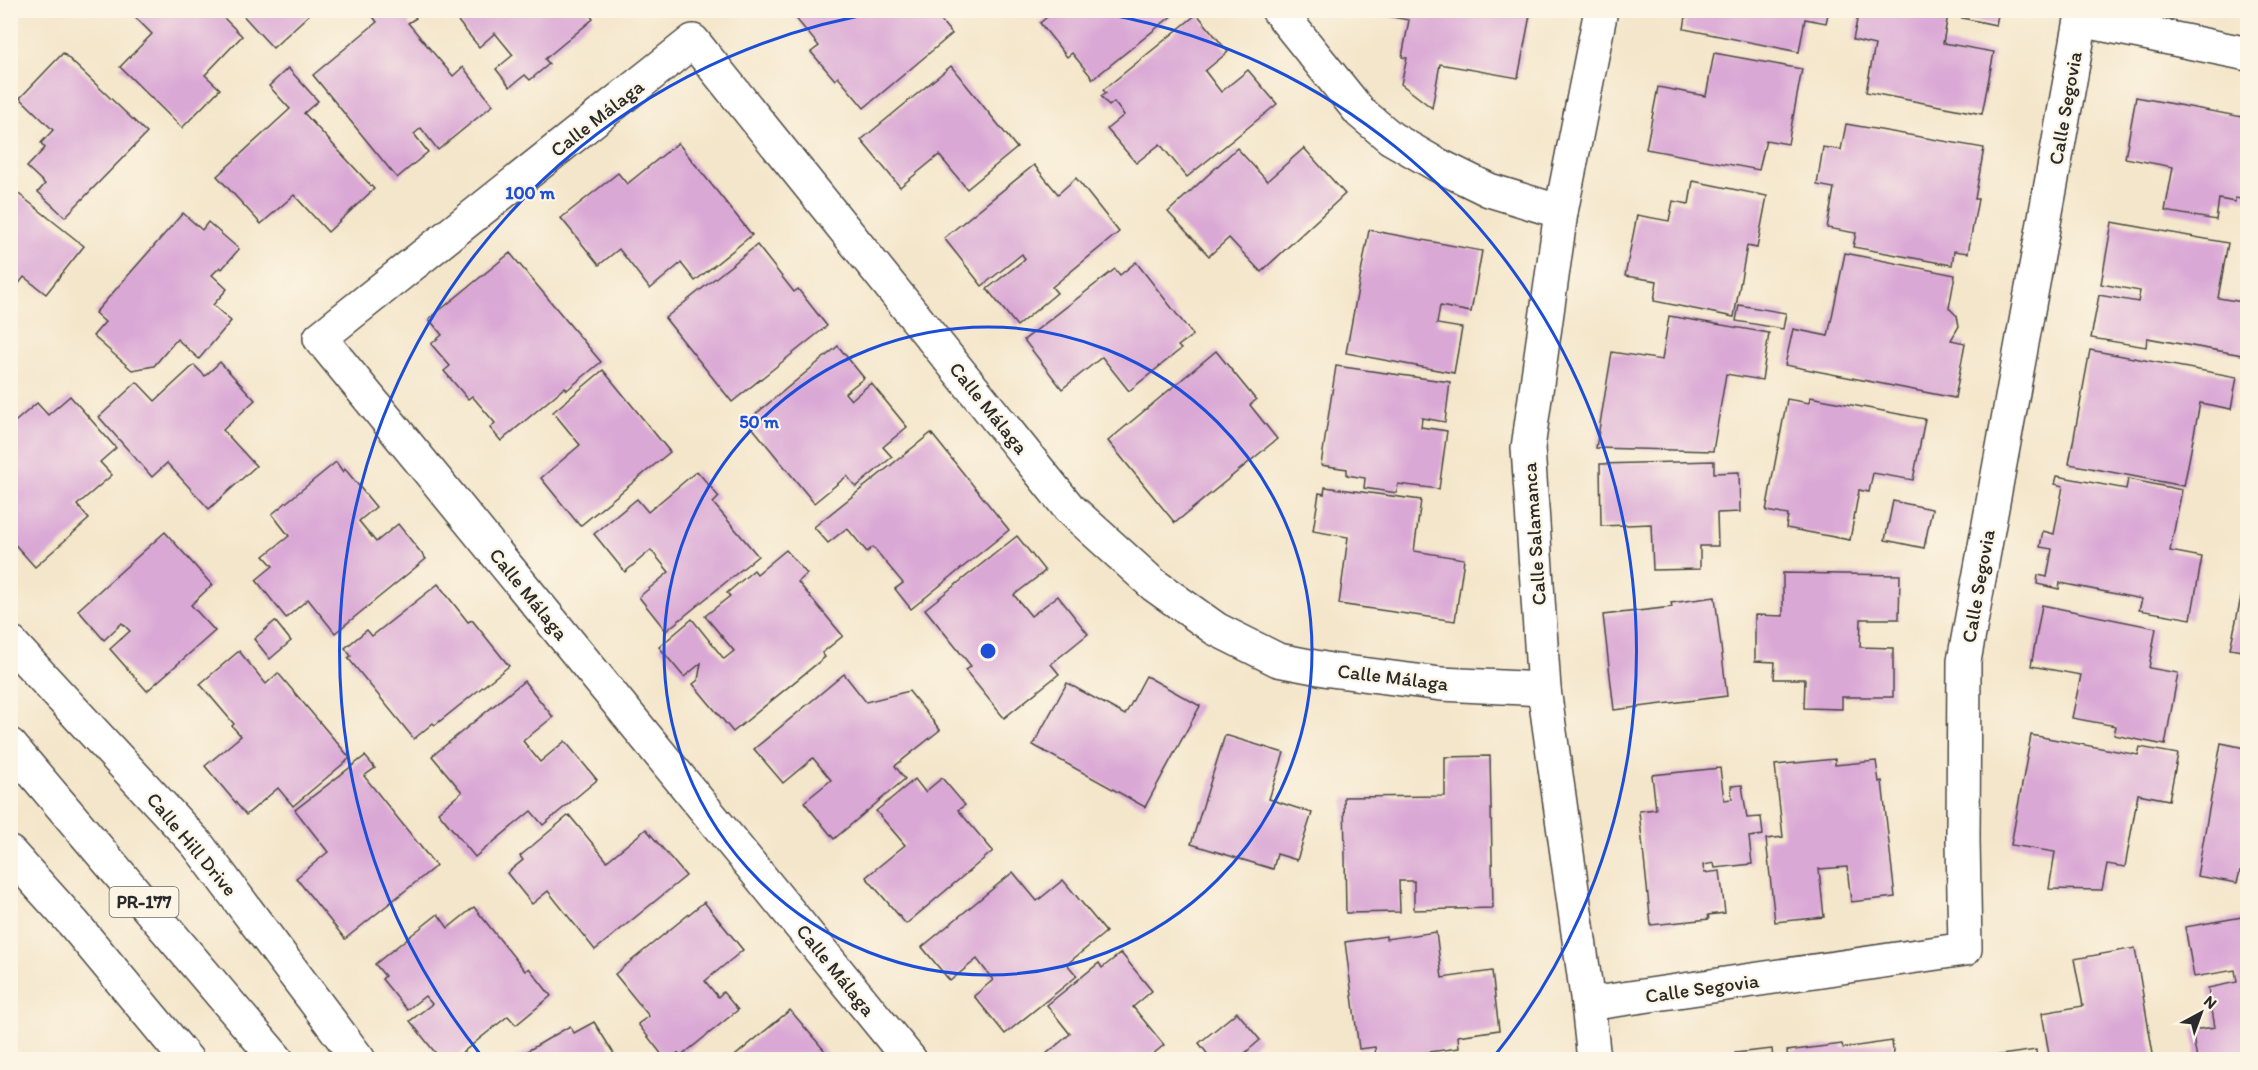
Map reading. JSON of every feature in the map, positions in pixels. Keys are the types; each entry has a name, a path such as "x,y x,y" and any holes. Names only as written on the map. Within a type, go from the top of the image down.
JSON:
{"main road":[{"path":"1278,10 1360,112 1391,138 1436,164 1489,190 1562,212"},
{"name":"Calle Salamanca","path":"1594,1059 1544,689 1528,448 1562,212 1601,10"},
{"name":"Calle Segovia","path":"1588,1004 1965,949 1964,661 2081,20 2247,54"},
{"name":"Calle Málaga","path":"910,1059 320,338 693,41 1069,508 1154,585 1216,629 1278,660 1330,670 1441,684 1544,689"},
{"name":"Calle Hill Drive","path":"10,642 197,844 359,1059"},
{"name":"PR-177","path":"10,745 277,1059"},
{"path":"10,853 74,924 187,1059"}],"building":[{"path":"128,10 216,10 242,36 205,75 220,89 182,128 120,67 152,34"},
{"path":"238,10 314,10 273,48"},
{"path":"368,10 410,10 416,18 408,23 453,76 463,67 493,105 438,150 421,128 414,134 428,152 397,178 313,75 377,22"},
{"path":"449,10 587,10 593,19 545,59 549,64 530,80 525,75 510,87 496,69 513,55 495,33 479,47"},
{"path":"789,10 932,10 952,34 864,108 838,77 835,80 811,52 819,46"},
{"path":"1055,10 1179,10 1093,79 1072,53 1067,57 1040,23"},
{"path":"1376,10 1531,10 1518,78 1440,64 1432,108 1401,84 1407,58 1402,57 1409,20 1376,14"},
{"path":"1687,10 1829,10 1826,23 1805,19 1799,52 1684,29"},
{"path":"1859,10 1999,10 1996,25 1948,15 1943,43 1994,52 1982,114 1866,92 1875,45 1853,40"},
{"path":"1197,14 1228,52 1205,71 1221,92 1248,70 1277,104 1187,177 1160,144 1136,163 1107,129 1124,115 1114,102 1109,106 1101,96 1106,93 1103,90"},
{"path":"63,53 147,133 65,217 38,192 45,184 27,167 45,148 41,143 53,130 20,98"},
{"path":"1714,53 1802,69 1788,144 1766,140 1759,170 1646,149 1658,87 1706,96"},
{"path":"951,66 1017,148 967,189 939,155 900,187 861,140"},
{"path":"288,68 318,101 304,113 374,189 328,232 294,195 261,224 217,176 290,109 269,86"},
{"path":"2136,97 2248,118 2248,133 2244,151 2248,151 2248,200 2235,198 2235,202 2219,199 2216,220 2165,211 2173,167 2125,158"},
{"path":"1846,124 1984,148 1968,253 1954,251 1952,265 1853,247 1856,233 1827,228 1834,188 1817,185 1823,147 1841,150"},
{"path":"678,143 752,235 695,281 681,263 650,289 619,249 599,265 561,218 618,173 627,184"},
{"path":"1237,148 1267,181 1304,148 1345,194 1261,272 1229,238 1209,256 1168,212"},
{"path":"1034,165 1058,194 1076,178 1119,232 1052,287 1057,293 1017,326 987,289 1025,259 1022,254 982,286 944,238"},
{"path":"1693,181 1767,196 1757,248 1747,246 1734,317 1654,301 1657,281 1625,276 1637,215 1669,221 1673,201 1689,204"},
{"path":"10,187 84,246 46,294 24,277 10,295"},
{"path":"183,213 202,230 208,222 239,249 222,269 220,267 212,275 227,289 213,305 231,321 199,359 177,339 154,366 132,370 93,336 105,322 95,313"},
{"path":"2112,222 2228,243 2218,298 2248,303 2248,356 2147,338 2146,347 2091,338 2099,295 2138,302 2140,291 2101,284"},
{"path":"1369,230 1482,251 1471,312 1440,306 1437,324 1462,328 1454,373 1346,353"},
{"path":"757,245 794,292 798,289 827,326 732,402 665,318"},
{"path":"510,253 601,362 567,390 565,387 501,441 490,428 495,423 472,396 468,399 444,371 450,366 431,344 442,335 429,319"},
{"path":"1845,253 1955,275 1949,308 1957,316 1959,326 1951,340 1965,343 1955,398 1785,365 1793,329 1828,336"},
{"path":"1136,262 1193,335 1178,346 1181,349 1129,391 1102,357 1062,389 1024,340 1115,269 1120,275"},
{"path":"1739,305 1786,313 1783,329 1736,321"},
{"path":"1669,316 1769,333 1762,380 1726,374 1713,451 1596,448 1612,352 1662,360"},
{"path":"838,346 864,378 845,393 851,400 871,383 907,427 883,447 892,457 856,487 847,476 814,503 747,421"},
{"path":"2090,350 2237,377 2231,409 2200,403 2184,486 2069,464"},
{"path":"1216,351 1256,400 1250,405 1277,439 1175,523 1108,441"},
{"path":"220,362 255,400 223,430 256,466 209,509 167,463 152,477 99,417 137,382 155,401 194,365 205,376"},
{"path":"1336,366 1450,382 1445,422 1422,418 1421,427 1447,431 1439,489 1398,484 1397,493 1364,488 1365,478 1347,475 1347,469 1321,465"},
{"path":"603,370 670,452 580,526 541,478 580,445 553,412"},
{"path":"70,396 116,448 100,462 112,475 77,505 89,519 35,567 10,539 10,426 37,403 48,415"},
{"path":"1810,397 1925,419 1913,480 1873,473 1869,492 1859,490 1850,540 1786,528 1788,515 1766,511 1787,399 1809,403"},
{"path":"931,433 1009,530 911,609 895,589 903,583 873,547 867,552 847,528 828,543 814,527"},
{"path":"1714,461 1714,473 1739,472 1740,512 1717,513 1718,546 1700,546 1700,569 1653,570 1651,524 1601,526 1600,464"},
{"path":"336,462 343,472 345,469 376,507 359,521 376,542 398,524 426,559 335,633 308,599 286,618 256,580 273,566 264,556 289,536 272,514"},
{"path":"697,471 719,497 713,503 758,556 666,631 639,597 669,572 651,550 625,572 594,534 637,499 648,512"},
{"path":"2057,476 2126,489 2128,479 2182,490 2170,551 2202,557 2191,619 2139,610 2142,599 2060,583 2059,589 2037,584 2038,575 2047,577 2052,549 2040,547 2043,531 2054,534 2063,486 2055,484"},
{"path":"1325,487 1421,500 1414,551 1464,559 1455,621 1339,604 1348,537 1313,531 1319,493 1324,494"},
{"path":"1893,501 1932,509 1924,548 1885,540"},
{"path":"165,532 212,585 191,605 215,631 147,691 110,649 130,631 122,623 104,640 78,610"},
{"path":"1017,536 1045,571 1014,595 1031,616 1058,596 1088,634 1051,664 1059,674 1004,718 965,670 971,666 925,609"},
{"path":"786,550 807,574 798,582 843,636 822,653 825,657 733,732 693,684 698,680 701,663 684,677 659,647 692,619 724,659 734,651 705,616 730,596 727,593 754,570 757,574"},
{"path":"1783,573 1900,575 1899,619 1861,619 1860,647 1893,648 1893,697 1842,697 1842,709 1804,708 1805,679 1774,679 1775,662 1755,661 1755,615 1783,616"},
{"path":"438,584 468,622 472,620 509,666 414,739 348,658 351,656 345,648 367,630 372,636"},
{"path":"2243,588 2248,589 2248,652 2230,649"},
{"path":"1715,597 1727,696 1614,710 1603,615 1672,607 1671,603"},
{"path":"2042,605 2156,628 2149,668 2178,673 2165,745 2114,735 2116,726 2072,718 2081,675 2031,666"},
{"path":"275,621 291,641 270,659 254,639"},
{"path":"239,651 266,684 278,673 350,758 293,806 278,788 246,815 205,766 241,736 232,726 234,724 200,684"},
{"path":"844,674 866,702 909,691 940,730 895,766 905,779 834,839 804,802 831,780 813,758 783,783 754,749"},
{"path":"1146,676 1200,706 1145,807 1033,745 1067,683 1125,715"},
{"path":"524,681 553,717 523,741 540,762 565,741 597,780 543,825 531,811 475,857 438,812 462,792 432,756"},
{"path":"1225,735 1284,753 1269,799 1312,813 1297,860 1277,854 1273,869 1191,844"},
{"path":"2031,735 2138,755 2140,747 2178,754 2169,800 2138,794 2125,867 2107,864 2102,890 2049,889 2055,852 2011,845"},
{"path":"2246,741 2248,860 2245,872 2240,871 2237,883 2197,876 2221,743 2245,748"},
{"path":"365,756 375,768 364,776 436,866 345,939 296,878 328,852 295,810"},
{"path":"1490,756 1493,908 1414,910 1414,881 1399,881 1400,912 1346,913 1344,797 1445,796 1445,757"},
{"path":"1835,759 1835,765 1876,761 1879,782 1882,781 1895,897 1851,902 1847,867 1819,869 1824,917 1775,922 1766,839 1783,837 1775,765"},
{"path":"1720,768 1724,800 1732,799 1731,786 1742,785 1747,818 1761,817 1763,835 1749,837 1752,864 1715,868 1714,863 1703,865 1704,873 1720,871 1725,913 1708,915 1709,919 1651,925 1639,811 1656,809 1652,775"},
{"path":"942,778 965,805 958,810 993,851 906,924 866,877 905,845 876,811 915,779 925,792"},
{"path":"569,815 607,861 646,829 686,876 595,950 548,891 532,904 507,873 523,860 520,856"},
{"path":"1013,872 1037,901 1063,880 1106,932 1067,964 1077,976 1005,1034 974,996 993,980 977,959 950,981 922,947"},
{"path":"704,902 743,950 705,981 718,997 723,992 738,1010 681,1056 678,1053 670,1060 666,1060 638,1024 649,1016 615,974"},
{"path":"474,907 525,971 529,968 551,996 516,1025 508,1016 453,1060 441,1060 410,1021 432,1004 425,996 407,1010 382,979 385,976 375,964 438,914 448,928"},
{"path":"2248,916 2248,1060 2197,1060 2192,1030 2215,1027 2208,988 2237,982 2235,970 2194,977 2185,927"},
{"path":"1436,932 1442,978 1492,971 1499,1030 1458,1036 1459,1048 1376,1059 1375,1047 1359,1049 1345,942"},
{"path":"2135,948 2154,1060 2050,1060 2042,1013 2083,1006 2074,959"},
{"path":"1121,953 1152,991 1133,1007 1164,1045 1146,1060 1039,1060 1070,1034 1047,1005 1099,963 1102,968"},
{"path":"790,1010 830,1057 827,1060 730,1060"},
{"path":"1237,1012 1260,1040 1237,1060 1212,1060 1199,1043"},
{"path":"594,1022 618,1060 512,1060 570,1026 574,1033"},
{"path":"1892,1041 1894,1060 1788,1060 1787,1051 1842,1044 1843,1048"},
{"path":"1772,1049 1773,1060 1735,1060 1735,1053"},
{"path":"2036,1050 2037,1060 1980,1060 1980,1058"}]}
